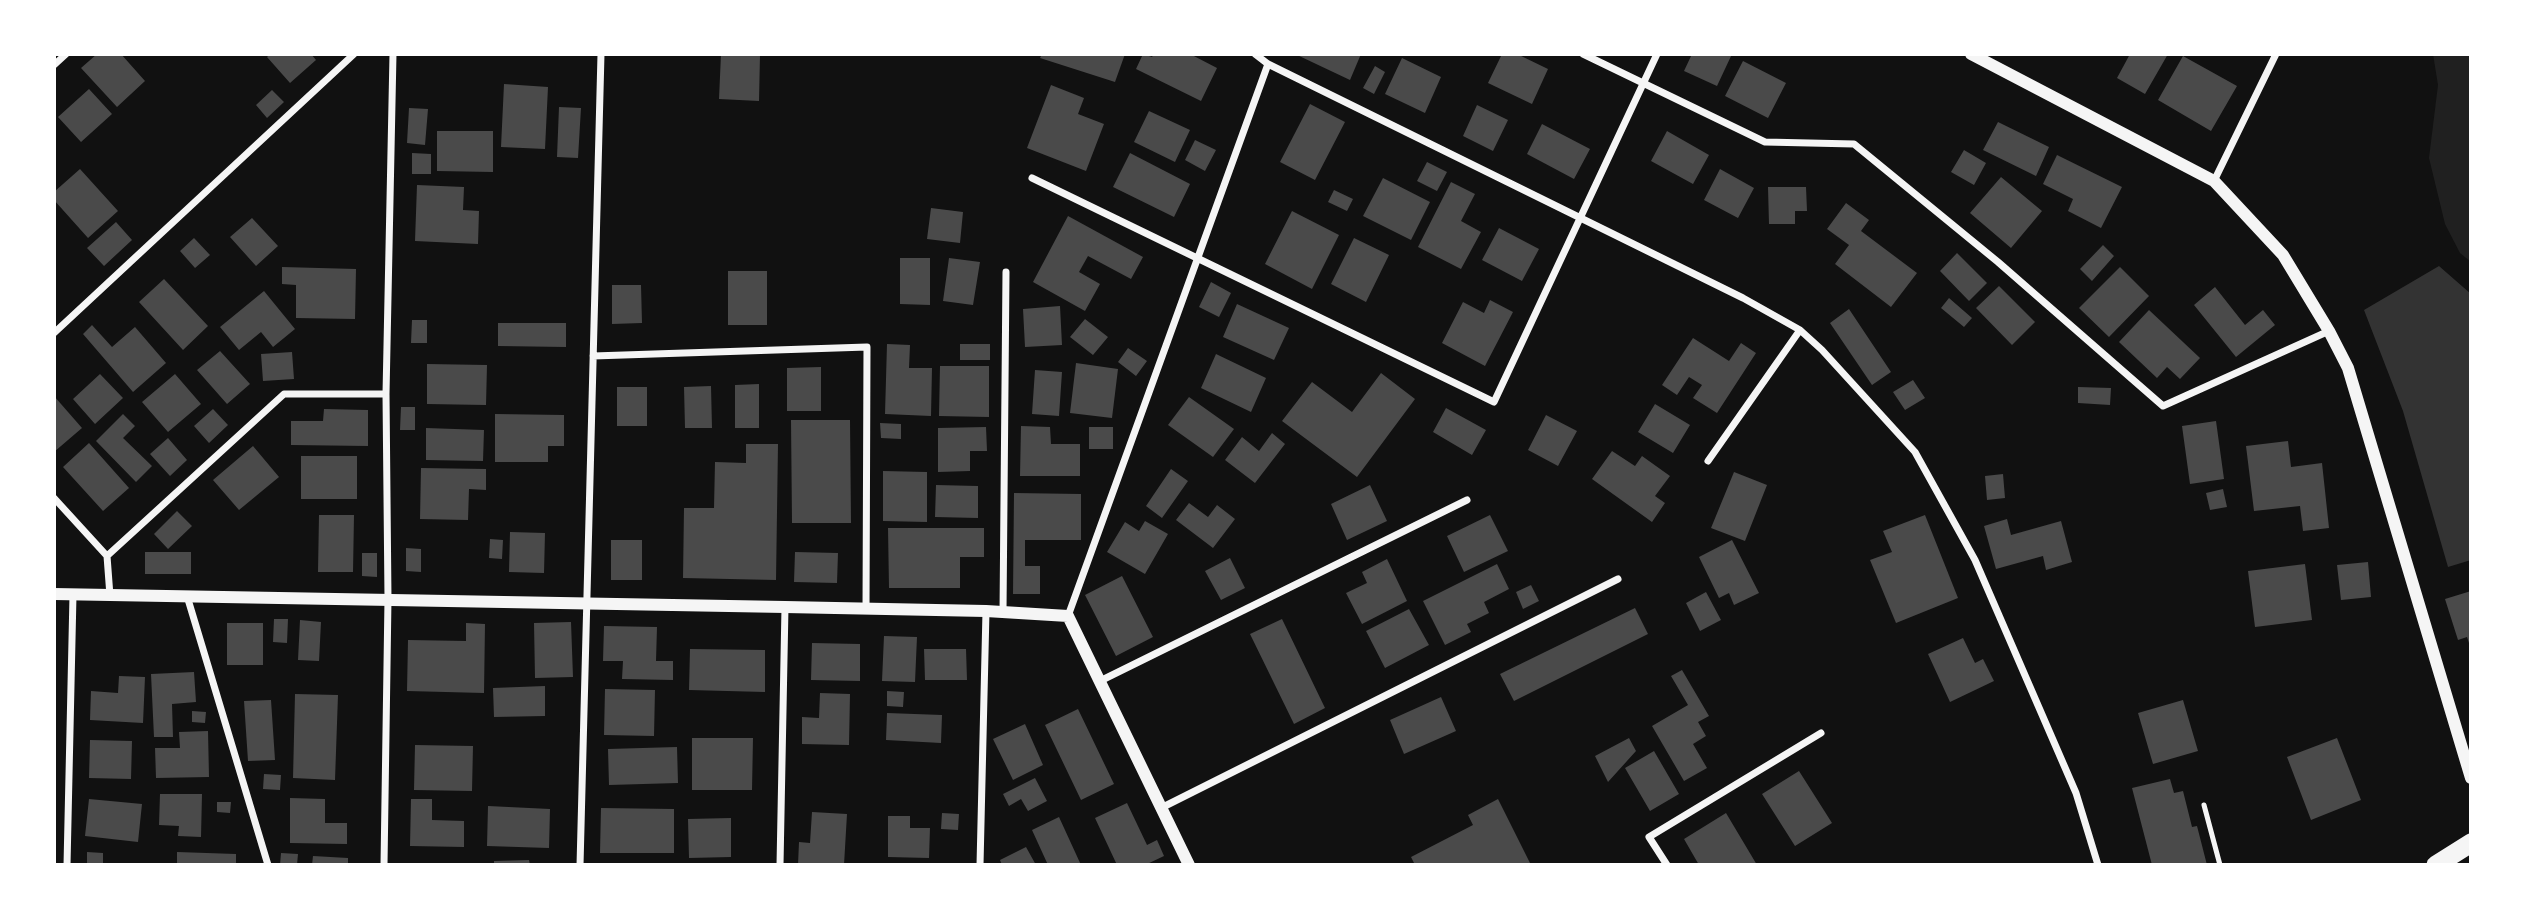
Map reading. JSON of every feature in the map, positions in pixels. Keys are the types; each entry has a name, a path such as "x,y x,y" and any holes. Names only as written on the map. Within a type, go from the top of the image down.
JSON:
{"highway":[{"path":"2437,865 2471,843"}],"street":[{"path":"54,65 66,54"},
{"path":"54,333 354,54"},
{"path":"384,865 388,599 386,394 393,54"},
{"path":"580,865 601,54"},
{"path":"1255,54 1268,64 1743,298 1800,330 1822,350 1915,452 1975,560 2076,793 2098,865"},
{"path":"1583,54 1765,142 1854,144 1998,262 2163,406 2329,331"},
{"path":"1032,178 1494,402 1657,54"},
{"path":"1971,54 2214,181 2283,255 2348,368 2471,778"},
{"path":"2214,181 2276,54"},
{"path":"1184,863 1161,808 1068,616 1268,64"},
{"path":"1003,612 1006,272"},
{"path":"1708,461 1800,330"},
{"path":"593,356 867,347 866,609"},
{"path":"107,556 284,394 386,394"},
{"path":"54,498 107,556 110,596"},
{"path":"1100,681 1467,500"},
{"path":"1161,808 1618,579"},
{"path":"54,594 986,611 1068,616"},
{"path":"66,865 73,595"},
{"path":"187,596 268,865"},
{"path":"780,865 785,607"},
{"path":"980,865 986,611"},
{"path":"1667,865 1649,837 1821,733"}],"lane":[{"path":"2204,805 2220,865"}],"shaded area":[{"path":"2433,54 2471,54 2471,262 2460,253 2445,224 2429,158 2438,85"},
{"path":"2439,266 2471,294 2471,560 2448,567 2403,411 2364,310"}],"building":[{"path":"97,54 121,54 145,81 117,107 81,68"},
{"path":"270,54 311,54 316,60 290,83 267,57"},
{"path":"721,54 760,55 759,101 719,99"},
{"path":"1042,54 1125,54 1115,82 1040,58"},
{"path":"1143,54 1152,57 1154,54 1190,54 1217,68 1201,101 1136,69"},
{"path":"1295,54 1361,54 1350,80"},
{"path":"1502,54 1517,54 1548,69 1532,104 1488,83"},
{"path":"1692,54 1732,54 1717,86 1684,71"},
{"path":"2130,54 2168,54 2145,94 2117,78"},
{"path":"2183,56 2237,86 2211,131 2158,100"},
{"path":"1402,58 1441,77 1425,113 1385,94"},
{"path":"1743,61 1786,83 1768,118 1725,96"},
{"path":"1375,66 1385,72 1374,94 1363,88"},
{"path":"504,84 548,87 545,149 501,147"},
{"path":"1051,85 1084,98 1078,114 1104,124 1086,171 1027,148"},
{"path":"89,89 112,114 81,142 58,117"},
{"path":"272,90 284,102 267,118 256,105"},
{"path":"1310,104 1345,122 1315,180 1280,162"},
{"path":"1477,105 1508,120 1493,151 1463,136"},
{"path":"559,107 581,108 578,158 557,157"},
{"path":"409,108 428,109 425,145 407,143"},
{"path":"1149,111 1190,130 1175,162 1134,142"},
{"path":"1998,122 2049,147 2036,176 1983,150"},
{"path":"1542,124 1590,149 1574,179 1527,154"},
{"path":"437,131 493,131 493,172 437,171"},
{"path":"1667,131 1709,155 1693,184 1651,161"},
{"path":"1195,140 1216,150 1205,171 1185,160"},
{"path":"1964,150 1986,163 1974,185 1951,172"},
{"path":"412,153 431,154 431,174 412,174"},
{"path":"1130,153 1190,184 1174,217 1113,187"},
{"path":"2057,155 2122,187 2101,228 2068,211 2073,199 2043,184"},
{"path":"1427,162 1447,172 1437,191 1417,181"},
{"path":"80,169 118,211 88,238 54,200 54,192"},
{"path":"1720,169 1754,188 1738,218 1704,200"},
{"path":"2001,177 2042,211 2011,248 1970,213"},
{"path":"1383,178 1430,202 1411,240 1363,216"},
{"path":"1451,182 1475,194 1461,221 1481,232 1461,269 1418,247"},
{"path":"417,185 464,187 463,210 479,211 478,244 415,241"},
{"path":"1768,187 1806,187 1807,211 1795,211 1795,224 1769,224"},
{"path":"1334,190 1353,199 1347,211 1328,202"},
{"path":"1846,203 1869,220 1861,231 1917,273 1891,307 1835,264 1849,245 1827,229"},
{"path":"931,208 963,212 960,243 927,239"},
{"path":"1292,211 1339,235 1312,289 1265,264"},
{"path":"1068,216 1143,257 1131,279 1088,256 1079,272 1100,284 1085,311 1033,282"},
{"path":"252,218 278,246 256,266 230,237"},
{"path":"116,222 132,240 104,266 87,248"},
{"path":"1499,228 1539,249 1522,281 1482,260"},
{"path":"194,238 210,255 195,268 180,251"},
{"path":"1354,238 1389,255 1366,302 1331,284"},
{"path":"2103,245 2114,256 2092,281 2080,269"},
{"path":"1957,253 1987,283 1969,301 1940,271"},
{"path":"900,258 930,258 930,305 900,304"},
{"path":"949,258 980,262 973,305 943,301"},
{"path":"282,267 356,269 355,319 296,318 296,285 282,284"},
{"path":"2120,267 2149,296 2109,337 2079,308"},
{"path":"728,271 767,271 767,325 728,325"},
{"path":"164,279 208,326 183,350 139,302"},
{"path":"1211,282 1231,293 1219,317 1199,307"},
{"path":"612,285 641,285 642,323 612,324"},
{"path":"1999,286 2035,322 2012,345 1976,308"},
{"path":"2215,287 2245,325 2263,310 2275,325 2236,357 2194,305"},
{"path":"264,291 295,329 273,347 261,332 239,350 220,327"},
{"path":"1949,298 1972,318 1964,327 1941,308"},
{"path":"1490,300 1513,312 1485,366 1442,343 1463,302 1484,313"},
{"path":"1237,304 1289,328 1274,360 1223,337"},
{"path":"1060,306 1062,345 1025,347 1023,309"},
{"path":"1849,309 1891,372 1872,385 1830,323"},
{"path":"2149,310 2200,358 2180,379 2167,367 2157,378 2119,342"},
{"path":"1085,319 1108,337 1093,355 1070,337"},
{"path":"412,320 427,320 427,343 411,343"},
{"path":"498,323 566,323 566,347 498,346"},
{"path":"92,325 112,347 135,327 166,363 133,392 83,334"},
{"path":"1693,338 1729,361 1741,343 1756,353 1717,413 1693,398 1702,385 1689,377 1677,395 1662,385"},
{"path":"887,344 910,345 909,368 932,368 931,416 885,414"},
{"path":"960,344 990,344 990,360 960,360"},
{"path":"1128,348 1147,361 1136,376 1118,362"},
{"path":"220,351 250,384 227,404 197,370"},
{"path":"292,352 294,379 263,381 261,354"},
{"path":"1216,354 1266,378 1251,412 1201,388"},
{"path":"1076,363 1118,369 1112,418 1070,413"},
{"path":"427,364 487,365 486,405 427,404"},
{"path":"940,366 989,366 989,417 939,416"},
{"path":"821,367 821,411 787,411 787,368"},
{"path":"1035,370 1062,372 1059,416 1032,414"},
{"path":"1381,373 1415,399 1357,477 1282,421 1312,382 1352,412"},
{"path":"100,374 123,398 95,424 73,399"},
{"path":"175,374 201,404 168,432 142,402"},
{"path":"1913,380 1925,398 1905,410 1893,392"},
{"path":"759,384 759,428 735,428 735,385"},
{"path":"711,386 712,428 685,428 684,387"},
{"path":"617,387 647,387 647,426 617,426"},
{"path":"2078,387 2111,388 2110,405 2078,403"},
{"path":"54,396 82,428 54,452"},
{"path":"1189,397 1234,429 1213,457 1168,425"},
{"path":"1655,404 1690,425 1673,453 1638,432"},
{"path":"401,407 415,407 415,430 400,430"},
{"path":"1446,408 1486,430 1472,455 1433,432"},
{"path":"213,409 228,425 209,443 194,426"},
{"path":"324,409 368,410 368,446 291,445 291,421 323,421"},
{"path":"123,414 135,426 123,438 152,466 136,482 96,441"},
{"path":"495,414 564,415 564,446 548,446 548,462 495,462"},
{"path":"1546,415 1577,431 1558,466 1528,450"},
{"path":"791,420 850,420 851,523 792,523"},
{"path":"2216,421 2224,479 2190,484 2182,426"},
{"path":"880,423 901,424 901,439 881,438"},
{"path":"1021,426 1050,427 1051,444 1080,444 1080,476 1020,476"},
{"path":"986,427 987,451 970,451 970,471 938,472 938,428"},
{"path":"1089,427 1113,427 1113,449 1089,449"},
{"path":"426,428 484,430 483,461 426,460"},
{"path":"1272,433 1285,444 1255,483 1225,460 1242,437 1259,451"},
{"path":"168,438 187,460 170,476 150,454"},
{"path":"2288,441 2291,467 2322,463 2329,528 2303,531 2300,506 2254,511 2246,446"},
{"path":"89,443 129,488 103,511 63,467"},
{"path":"746,444 778,444 776,580 683,578 684,508 714,508 715,462 746,463"},
{"path":"253,446 279,477 239,510 213,480"},
{"path":"1612,451 1635,466 1642,456 1670,476 1655,496 1665,503 1652,522 1592,479"},
{"path":"301,456 357,456 357,499 301,499"},
{"path":"421,468 486,469 486,490 469,489 468,520 420,519"},
{"path":"1171,469 1188,481 1162,518 1146,506"},
{"path":"883,471 927,472 927,522 883,521"},
{"path":"1734,472 1767,485 1745,541 1711,528"},
{"path":"2003,474 2005,498 1987,500 1985,476"},
{"path":"936,485 978,486 978,518 935,517"},
{"path":"1370,485 1387,521 1347,540 1331,504"},
{"path":"2223,489 2227,507 2210,510 2206,493"},
{"path":"1014,493 1081,494 1081,540 1025,540 1025,566 1040,566 1040,594 1013,594"},
{"path":"1189,503 1208,517 1217,505 1235,519 1213,548 1176,520"},
{"path":"177,511 192,526 168,549 154,534"},
{"path":"319,515 354,515 353,572 318,572"},
{"path":"1490,515 1508,551 1464,572 1447,536"},
{"path":"1925,515 1958,598 1896,623 1870,560 1892,552 1883,531"},
{"path":"2007,519 2011,535 2061,521 2072,562 2046,570 2043,556 1996,569 1984,526"},
{"path":"1145,521 1168,534 1145,574 1107,552 1125,522 1139,531"},
{"path":"888,528 984,528 984,557 960,557 960,588 889,588"},
{"path":"510,532 545,533 544,573 509,572"},
{"path":"490,539 503,540 502,559 489,558"},
{"path":"611,540 642,540 642,580 611,580"},
{"path":"1732,540 1759,593 1734,605 1729,593 1719,598 1699,557"},
{"path":"406,548 421,549 421,572 406,571"},
{"path":"145,552 191,552 191,574 145,574"},
{"path":"795,552 838,553 837,583 794,582"},
{"path":"362,553 377,553 377,577 362,576"},
{"path":"1230,558 1245,588 1221,600 1205,571"},
{"path":"1387,559 1407,601 1362,624 1346,593 1367,583 1362,572"},
{"path":"2368,562 2371,597 2341,600 2337,565"},
{"path":"1497,564 1509,589 1484,602 1489,613 1467,624 1471,632 1445,645 1423,601"},
{"path":"2305,564 2312,620 2255,627 2248,571"},
{"path":"1122,576 1153,637 1116,656 1085,595"},
{"path":"1531,585 1539,601 1523,609 1516,592"},
{"path":"2471,591 2470,646 2467,637 2458,640 2445,599"},
{"path":"1706,592 1721,620 1700,631 1686,603"},
{"path":"1635,608 1648,634 1514,701 1500,674"},
{"path":"1409,609 1429,645 1385,668 1366,631"},
{"path":"274,619 288,619 287,643 273,642"},
{"path":"1282,619 1325,708 1294,724 1250,634"},
{"path":"300,620 321,622 319,661 298,660"},
{"path":"571,622 573,677 535,678 534,623"},
{"path":"227,623 263,623 263,665 227,665"},
{"path":"466,623 485,624 484,693 407,691 408,640 466,641"},
{"path":"604,626 657,627 656,661 673,661 673,680 622,679 623,661 603,661"},
{"path":"884,636 917,637 915,682 882,681"},
{"path":"1963,638 1975,663 1983,659 1994,681 1950,702 1928,654"},
{"path":"812,643 860,644 860,681 811,680"},
{"path":"690,649 765,650 765,692 689,690"},
{"path":"924,649 966,649 967,680 925,680"},
{"path":"1682,670 1709,716 1698,722 1706,736 1693,744 1707,768 1684,781 1652,726 1688,705 1671,676"},
{"path":"194,672 196,702 172,704 173,737 154,737 151,674"},
{"path":"119,676 145,677 143,723 90,720 91,691 118,693"},
{"path":"545,686 545,716 494,717 493,688"},
{"path":"605,689 655,690 654,736 604,735"},
{"path":"887,691 904,692 903,707 887,706"},
{"path":"820,693 850,694 849,745 802,744 802,717 819,718"},
{"path":"295,694 338,695 335,780 293,778"},
{"path":"1441,697 1456,731 1404,754 1390,720"},
{"path":"271,700 275,760 248,761 244,701"},
{"path":"2183,700 2198,751 2153,764 2138,713"},
{"path":"1078,709 1114,784 1081,800 1045,725"},
{"path":"192,711 206,712 205,723 192,722"},
{"path":"887,713 942,715 941,743 886,740"},
{"path":"1025,724 1043,765 1013,780 993,739"},
{"path":"208,731 209,777 156,778 155,748 180,748 179,732"},
{"path":"692,738 753,738 752,790 692,790"},
{"path":"1629,738 1636,751 1608,782 1595,756"},
{"path":"2337,738 2361,800 2311,820 2287,757"},
{"path":"90,740 132,741 131,779 89,778"},
{"path":"415,745 473,746 472,791 414,790"},
{"path":"677,747 678,783 609,785 608,749"},
{"path":"1654,751 1679,794 1650,811 1625,768"},
{"path":"1799,771 1832,823 1795,846 1762,794"},
{"path":"264,774 281,775 280,790 263,789"},
{"path":"1035,778 1047,801 1028,811 1021,799 1009,806 1003,794"},
{"path":"2170,779 2174,793 2183,791 2192,827 2197,826 2207,865 2152,865 2132,788"},
{"path":"160,794 202,794 201,837 178,836 179,826 159,825"},
{"path":"290,798 325,799 325,823 347,823 347,844 290,843"},
{"path":"89,799 142,804 138,842 85,836"},
{"path":"411,799 432,799 432,820 464,821 464,847 410,846"},
{"path":"1498,799 1531,865 1415,865 1411,857 1473,825 1468,815"},
{"path":"217,802 231,802 230,813 217,812"},
{"path":"1127,803 1147,845 1157,840 1164,856 1145,865 1117,865 1095,818"},
{"path":"488,806 550,809 549,848 487,846"},
{"path":"601,808 674,809 674,853 600,853"},
{"path":"812,812 847,814 844,865 798,865 799,842 810,843"},
{"path":"942,813 959,814 958,830 941,829"},
{"path":"1726,813 1757,865 1699,865 1684,839"},
{"path":"888,816 910,816 910,828 930,828 929,858 888,857"},
{"path":"1059,817 1081,865 1048,865 1032,830"},
{"path":"731,818 731,857 689,858 688,819"},
{"path":"1026,847 1036,865 1002,865 1000,860"},
{"path":"87,852 103,853 103,865 87,865"},
{"path":"177,852 236,854 236,865 177,865"},
{"path":"281,853 298,854 297,865 280,865"},
{"path":"313,856 348,858 348,865 312,865"},
{"path":"529,860 530,865 494,865 494,861"}]}
